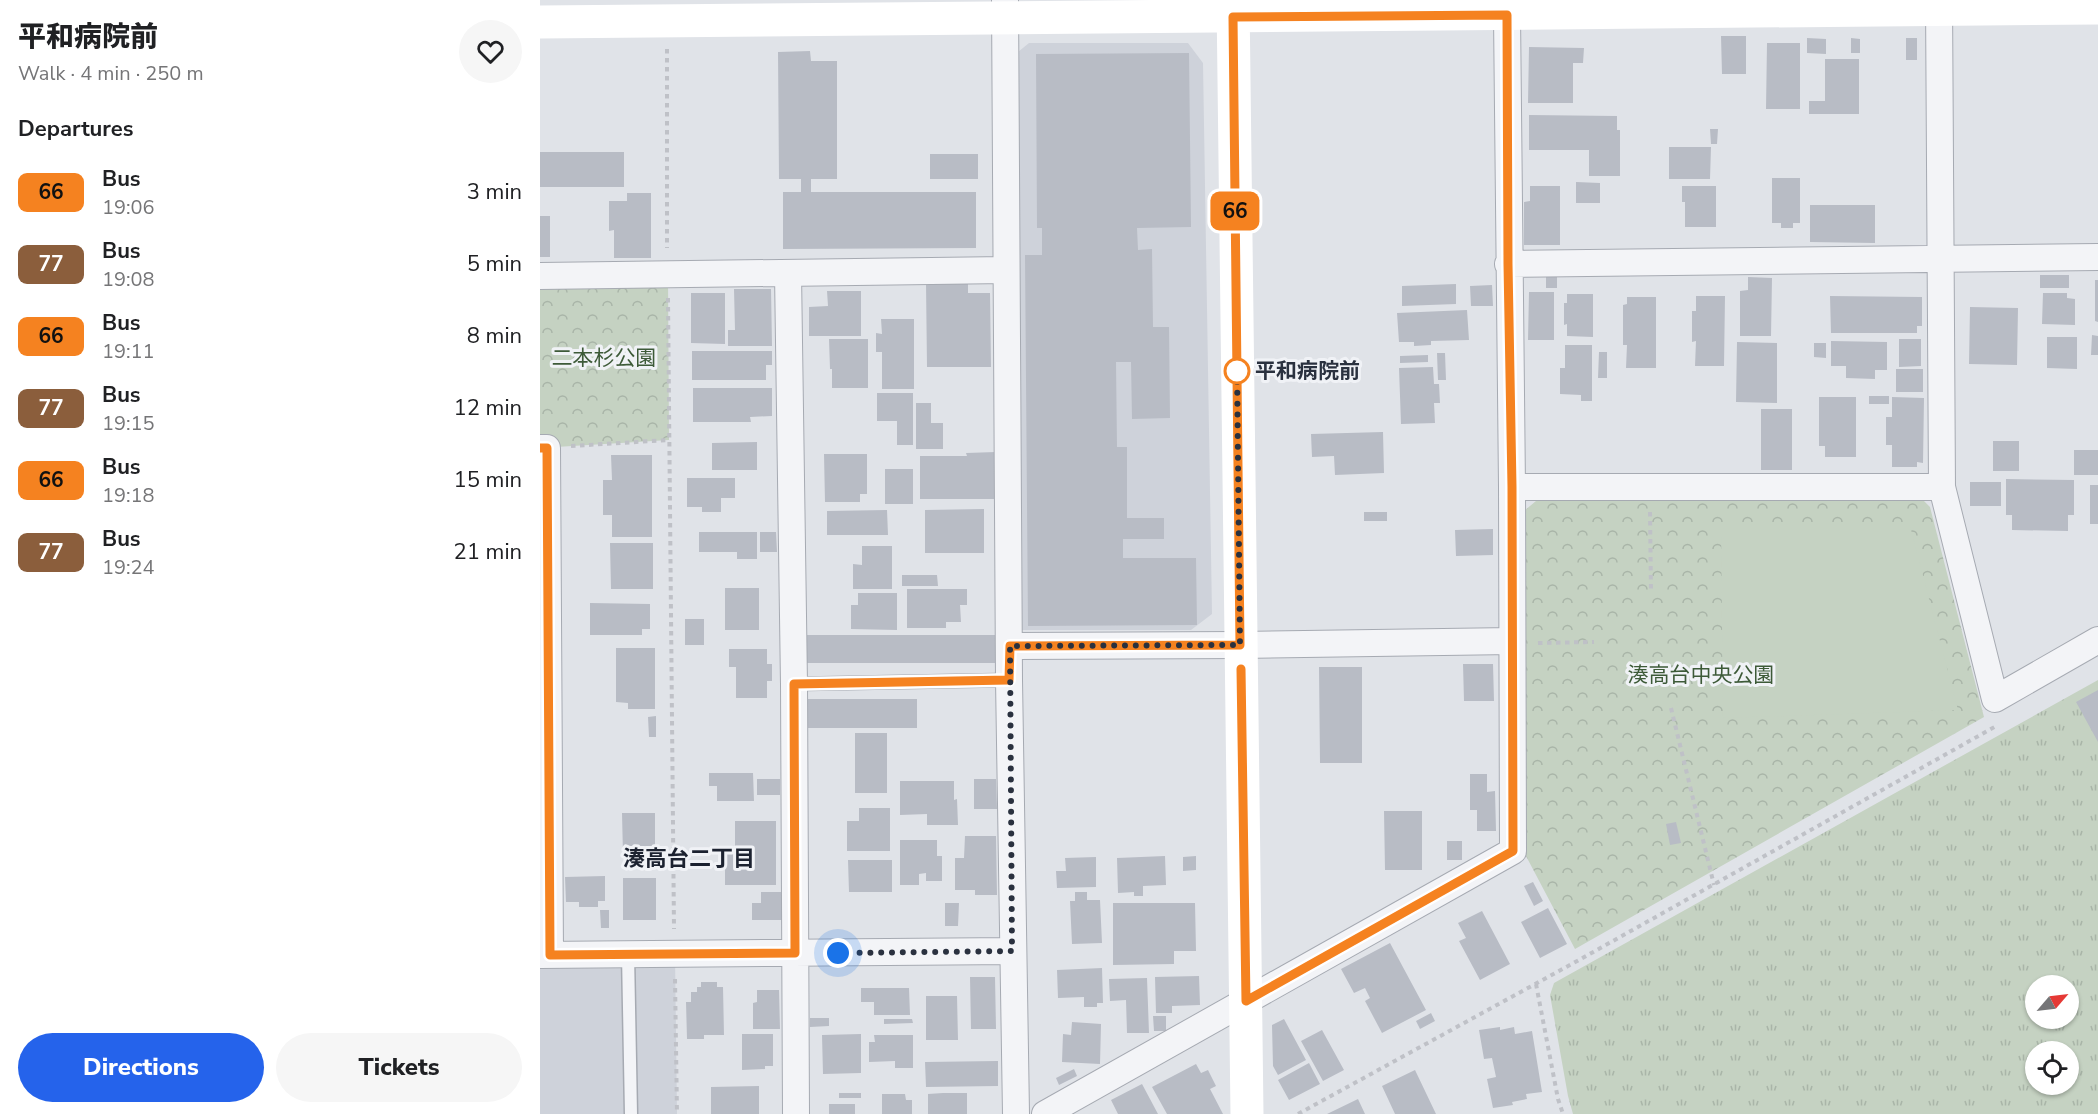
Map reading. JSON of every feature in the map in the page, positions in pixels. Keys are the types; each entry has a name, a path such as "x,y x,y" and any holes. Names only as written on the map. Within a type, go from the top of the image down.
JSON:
{"street":[{"path":"1939,5 1942,487 1995,699 2098,640"},
{"path":"540,22 666,21 1005,10 1233,8 1507,15 1780,6 1939,5 2098,8"},
{"path":"1233,8 1247,1114"},
{"path":"1005,10 1009,680 1016,1114"},
{"path":"1045,1114 1513,851 1507,15"},
{"path":"1508,264 2098,257"},
{"path":"540,276 1006,270"},
{"path":"788,273 794,684 796,1114"},
{"path":"544,448 545,955 1012,951"},
{"path":"1512,487 1942,487"},
{"path":"1010,646 1512,642"}],"lane":[{"path":"794,684 1009,680"},
{"path":"628,954 631,1114"}],"path":[{"path":"666,21 676,1114"},
{"path":"544,448 669,440"},
{"path":"1650,487 1650,591"},
{"path":"1512,642 1594,642"},
{"path":"1671,708 1714,885"},
{"path":"1299,1114 2000,724"},
{"path":"1536,984 1558,1099 1563,1114"}],"shaded area":[{"path":"1029,43 1188,43 1203,63 1212,614 1191,630 1020,630 1018,52"},
{"path":"675,954 677,1114 540,1114 540,955"}],"green space":[{"name":"二本杉公園","path":"668,274 669,440 540,448 540,276"},
{"name":"湊高台中央公園","path":"1920,497 1930,507 1984,717 1575,949 1526,856 1524,511 1536,501"},
{"path":"1721,522 1909,522 1958,710 1723,718"},
{"path":"2098,680 2098,1114 1573,1114 1550,995 1554,983"}],"building":[{"path":"1721,36 1746,36 1746,74 1722,74"},
{"path":"1807,38 1826,39 1826,54 1807,53"},
{"path":"1851,38 1860,39 1860,53 1851,53"},
{"path":"1906,38 1917,38 1917,60 1906,60"},
{"path":"1767,43 1800,43 1800,109 1766,109"},
{"path":"1529,47 1584,48 1583,63 1573,63 1573,103 1528,103"},
{"path":"810,51 811,61 837,61 837,179 811,179 811,192 976,192 976,248 783,249 783,192 801,192 801,179 779,179 778,52"},
{"path":"1189,53 1191,227 1137,228 1138,250 1152,249 1153,327 1169,327 1170,418 1132,419 1131,362 1116,362 1117,447 1127,447 1127,518 1164,518 1164,539 1123,539 1123,558 1196,558 1197,625 1028,626 1025,255 1042,255 1042,228 1037,228 1036,54"},
{"path":"1825,59 1859,59 1859,114 1809,114 1809,101 1825,101"},
{"path":"1529,115 1617,116 1617,130 1620,130 1620,176 1589,176 1589,150 1529,150"},
{"path":"1710,129 1718,129 1717,144 1711,144"},
{"path":"1669,147 1711,147 1710,179 1669,179"},
{"path":"540,152 624,152 624,187 540,187"},
{"path":"930,154 978,154 978,179 930,179"},
{"path":"1772,178 1800,178 1800,223 1793,223 1793,228 1781,228 1781,223 1772,223"},
{"path":"1576,182 1600,183 1600,203 1576,203"},
{"path":"1530,186 1560,186 1560,245 1524,245 1524,202 1530,201"},
{"path":"1682,186 1716,186 1716,227 1685,227 1685,202 1682,202"},
{"path":"627,193 651,193 651,258 614,258 614,230 609,231 609,201 627,201"},
{"path":"1810,205 1875,205 1875,243 1810,242"},
{"path":"540,216 550,216 550,257 540,257"},
{"path":"1546,275 1557,275 1557,288 1546,288"},
{"path":"2040,275 2069,275 2069,288 2040,288"},
{"path":"1748,277 1772,278 1771,336 1740,336 1740,291 1748,290"},
{"path":"2095,280 2098,280 2098,322 2095,321"},
{"path":"926,283 968,284 968,293 990,293 991,367 927,367"},
{"path":"1456,284 1456,304 1402,306 1402,286"},
{"path":"1492,285 1493,306 1471,306 1470,286"},
{"path":"734,289 771,289 772,346 728,346 728,330 735,330"},
{"path":"827,291 861,291 861,336 809,336 809,307 828,306"},
{"path":"1529,292 1554,292 1554,340 1528,340"},
{"path":"691,293 725,293 725,344 691,343"},
{"path":"2043,293 2067,293 2067,298 2075,299 2075,325 2042,324"},
{"path":"1567,294 1593,294 1593,337 1567,336 1567,324 1564,325 1564,303 1567,303"},
{"path":"1696,296 1725,296 1724,366 1695,366 1696,341 1692,342 1692,311 1696,311"},
{"path":"1830,296 1922,297 1922,326 1917,326 1917,333 1831,333"},
{"path":"1627,297 1656,297 1656,368 1626,368 1627,345 1623,345 1623,305 1627,304"},
{"path":"1970,307 2018,308 2017,365 1969,364"},
{"path":"1467,310 1469,340 1431,341 1431,345 1414,346 1414,342 1399,342 1397,313"},
{"path":"881,319 914,319 914,389 882,389 882,352 876,352 876,333 882,334"},
{"path":"2092,335 2098,336 2098,355 2091,355"},
{"path":"2047,337 2077,337 2077,369 2047,368"},
{"path":"829,339 868,339 868,388 832,388"},
{"path":"1899,339 1921,339 1921,366 1899,367"},
{"path":"1831,341 1887,342 1887,370 1875,370 1875,379 1846,378 1846,366 1831,366"},
{"path":"1737,342 1777,343 1777,403 1736,402"},
{"path":"1814,343 1826,343 1826,358 1814,357"},
{"path":"1565,345 1592,345 1592,401 1581,401 1581,395 1560,394 1560,368 1565,368"},
{"path":"692,351 772,351 772,365 766,365 766,380 692,380"},
{"path":"1599,352 1607,352 1607,378 1598,378"},
{"path":"1437,353 1445,353 1446,380 1438,380"},
{"path":"1428,355 1428,362 1400,363 1400,356"},
{"path":"1433,367 1434,384 1439,384 1440,403 1434,403 1435,423 1401,424 1399,368"},
{"path":"1896,369 1923,369 1923,392 1896,392"},
{"path":"693,388 772,388 772,416 750,417 751,422 693,422"},
{"path":"877,393 913,393 913,445 897,445 897,421 877,421"},
{"path":"1869,396 1889,396 1889,404 1869,404"},
{"path":"1819,397 1856,397 1856,457 1825,457 1825,446 1819,446"},
{"path":"1892,397 1924,398 1923,463 1917,462 1917,467 1892,467 1892,445 1886,445 1886,417 1892,417"},
{"path":"916,403 931,403 931,423 943,423 943,449 916,449"},
{"path":"1761,409 1792,409 1792,470 1761,470"},
{"path":"1383,432 1384,473 1335,475 1334,456 1312,457 1311,434"},
{"path":"1993,441 2019,441 2019,471 1993,471"},
{"path":"757,442 757,470 712,470 712,443"},
{"path":"2074,450 2098,450 2098,475 2074,475"},
{"path":"996,452 997,499 920,499 920,456 967,456 966,453"},
{"path":"824,454 867,454 867,494 860,494 860,502 825,502"},
{"path":"611,455 652,455 652,537 612,537 612,515 603,515 603,480 612,480"},
{"path":"885,469 913,469 913,504 885,504"},
{"path":"687,478 735,478 735,498 721,498 721,512 702,512 702,507 687,507"},
{"path":"2006,479 2074,480 2074,515 2068,515 2068,531 2012,530 2012,515 2006,515"},
{"path":"1970,482 2001,482 2001,506 1970,506"},
{"path":"2090,485 2098,485 2098,524 2090,524"},
{"path":"984,509 984,553 925,553 925,510"},
{"path":"887,510 888,535 827,535 827,511"},
{"path":"1364,512 1387,512 1387,521 1364,521"},
{"path":"1493,529 1493,555 1456,556 1455,530"},
{"path":"699,532 757,532 757,559 737,559 737,552 699,552"},
{"path":"760,532 776,532 777,552 760,552"},
{"path":"610,543 653,543 653,589 611,589"},
{"path":"862,546 892,546 892,589 853,589 853,564 862,565"},
{"path":"902,575 937,575 938,586 902,586"},
{"path":"725,588 759,588 759,630 725,630"},
{"path":"907,589 967,589 967,605 960,605 961,622 946,622 946,628 907,628"},
{"path":"858,593 897,593 897,630 851,629 851,605 858,605"},
{"path":"590,603 650,604 650,629 642,629 642,635 590,635"},
{"path":"685,619 704,619 704,645 685,645"},
{"path":"804,635 997,635 997,663 804,663"},
{"path":"616,648 655,648 655,709 628,709 628,703 616,702"},
{"path":"729,649 767,649 767,664 772,664 772,681 767,681 767,698 736,698 736,667 729,667"},
{"path":"1463,664 1493,664 1494,701 1464,701"},
{"path":"1319,667 1362,667 1362,763 1320,763"},
{"path":"2098,690 2098,742 2076,702"},
{"path":"807,699 917,699 917,728 808,728"},
{"path":"656,716 656,737 649,737 648,717"},
{"path":"855,733 887,733 887,793 855,793"},
{"path":"709,773 753,773 754,801 717,801 717,786 709,786"},
{"path":"1470,774 1487,774 1487,792 1495,791 1496,831 1477,831 1477,810 1470,810"},
{"path":"757,779 780,779 780,795 757,795"},
{"path":"974,779 996,779 997,809 974,809"},
{"path":"900,781 954,781 958,825 927,825 927,814 900,815"},
{"path":"859,808 890,808 890,851 847,851 847,821 859,821"},
{"path":"1384,811 1422,811 1422,870 1385,870"},
{"path":"622,813 655,813 655,868 628,868 627,855 623,855"},
{"path":"735,821 776,821 776,885 725,885 725,850 735,850"},
{"path":"1676,822 1681,843 1670,845 1666,824"},
{"path":"965,836 996,836 997,895 975,895 975,890 955,890 955,858 964,858"},
{"path":"900,840 937,840 937,856 942,856 942,881 926,881 926,873 919,874 919,885 900,885"},
{"path":"1447,841 1462,841 1462,860 1447,860"},
{"path":"1165,856 1166,885 1143,886 1143,896 1134,896 1134,892 1118,893 1117,858"},
{"path":"1196,856 1196,870 1183,871 1183,857"},
{"path":"1096,857 1096,887 1057,888 1056,871 1066,871 1065,858"},
{"path":"848,860 892,860 892,892 849,892"},
{"path":"605,876 605,901 598,901 598,907 579,907 579,902 566,902 565,877"},
{"path":"623,878 656,878 656,920 623,920"},
{"path":"1533,882 1543,901 1534,906 1524,886"},
{"path":"761,892 782,892 783,920 752,920 752,903 761,903"},
{"path":"1075,892 1087,892 1087,900 1100,900 1102,943 1072,944 1070,901 1075,901"},
{"path":"945,903 959,903 958,926 945,926"},
{"path":"1113,903 1195,903 1196,951 1174,951 1174,964 1113,965"},
{"path":"1548,908 1567,944 1540,958 1521,922"},
{"path":"600,910 609,910 609,928 601,928"},
{"path":"1482,911 1510,964 1480,980 1459,941 1466,938 1458,923"},
{"path":"1390,943 1426,1010 1382,1033 1365,1001 1370,998 1365,988 1354,993 1341,969"},
{"path":"1102,968 1103,1003 1097,1003 1097,1007 1084,1007 1084,997 1058,998 1057,970"},
{"path":"1199,976 1200,1005 1172,1006 1172,1013 1156,1013 1155,977"},
{"path":"970,977 995,977 996,1029 971,1029"},
{"path":"1147,978 1149,1033 1127,1033 1126,1000 1110,1001 1109,979"},
{"path":"701,982 717,982 717,987 723,987 724,1035 704,1035 704,1039 687,1039 686,1002 691,1002 691,992 697,992 697,987 701,987"},
{"path":"861,988 909,988 910,1015 874,1015 874,1002 861,1002"},
{"path":"757,990 779,990 780,1029 753,1029 753,1003 757,1002"},
{"path":"926,996 957,996 958,1040 926,1040"},
{"path":"1431,1013 1435,1021 1420,1029 1416,1021"},
{"path":"1153,1016 1166,1016 1166,1031 1154,1031"},
{"path":"810,1018 829,1018 829,1026 810,1027"},
{"path":"884,1019 912,1019 913,1023 884,1024"},
{"path":"1284,1019 1306,1060 1278,1075 1273,1066 1272,1025"},
{"path":"1072,1022 1101,1024 1100,1064 1062,1062 1063,1034 1071,1035"},
{"path":"1500,1027 1500,1030 1514,1027 1515,1034 1532,1031 1542,1092 1526,1094 1527,1099 1512,1102 1513,1105 1493,1108 1487,1079 1496,1077 1492,1058 1484,1059 1479,1030"},
{"path":"1322,1030 1344,1070 1323,1081 1301,1041"},
{"path":"742,1034 773,1034 773,1066 765,1066 765,1069 742,1070"},
{"path":"861,1034 861,1073 823,1074 822,1035"},
{"path":"874,1035 913,1035 913,1068 895,1068 895,1061 869,1062 869,1042 875,1042"},
{"path":"998,1061 998,1086 926,1087 925,1062"},
{"path":"1309,1063 1320,1084 1289,1100 1278,1080"},
{"path":"1196,1064 1201,1073 1208,1070 1216,1086 1210,1089 1223,1114 1167,1114 1152,1087"},
{"path":"1074,1069 1077,1076 1059,1085 1056,1078"},
{"path":"1415,1070 1436,1114 1395,1114 1382,1086"},
{"path":"1142,1084 1158,1114 1118,1114 1111,1100"},
{"path":"759,1086 759,1114 711,1114 711,1087"},
{"path":"839,1093 861,1093 861,1098 839,1098"},
{"path":"967,1093 967,1114 928,1114 928,1094"},
{"path":"882,1094 905,1094 906,1100 912,1100 912,1114 882,1114"},
{"path":"1358,1099 1365,1114 1327,1114"},
{"path":"829,1104 855,1104 855,1114 829,1114"}],"bus line":[{"name":"66","path":"540,448 547,448 550,955 795,953 794,684 1009,680 1010,646 1240,645 1233,17 1507,15 1513,851 1246,1001 1241,669"}],"place":[{"name":"平和病院前","path":"1237,371"}],"district":[{"name":"湊高台二丁目","path":"689,858"}],"route":[{"path":"838,953 1012,951 1010,646 1240,645 1237,366 1237,371"}]}
